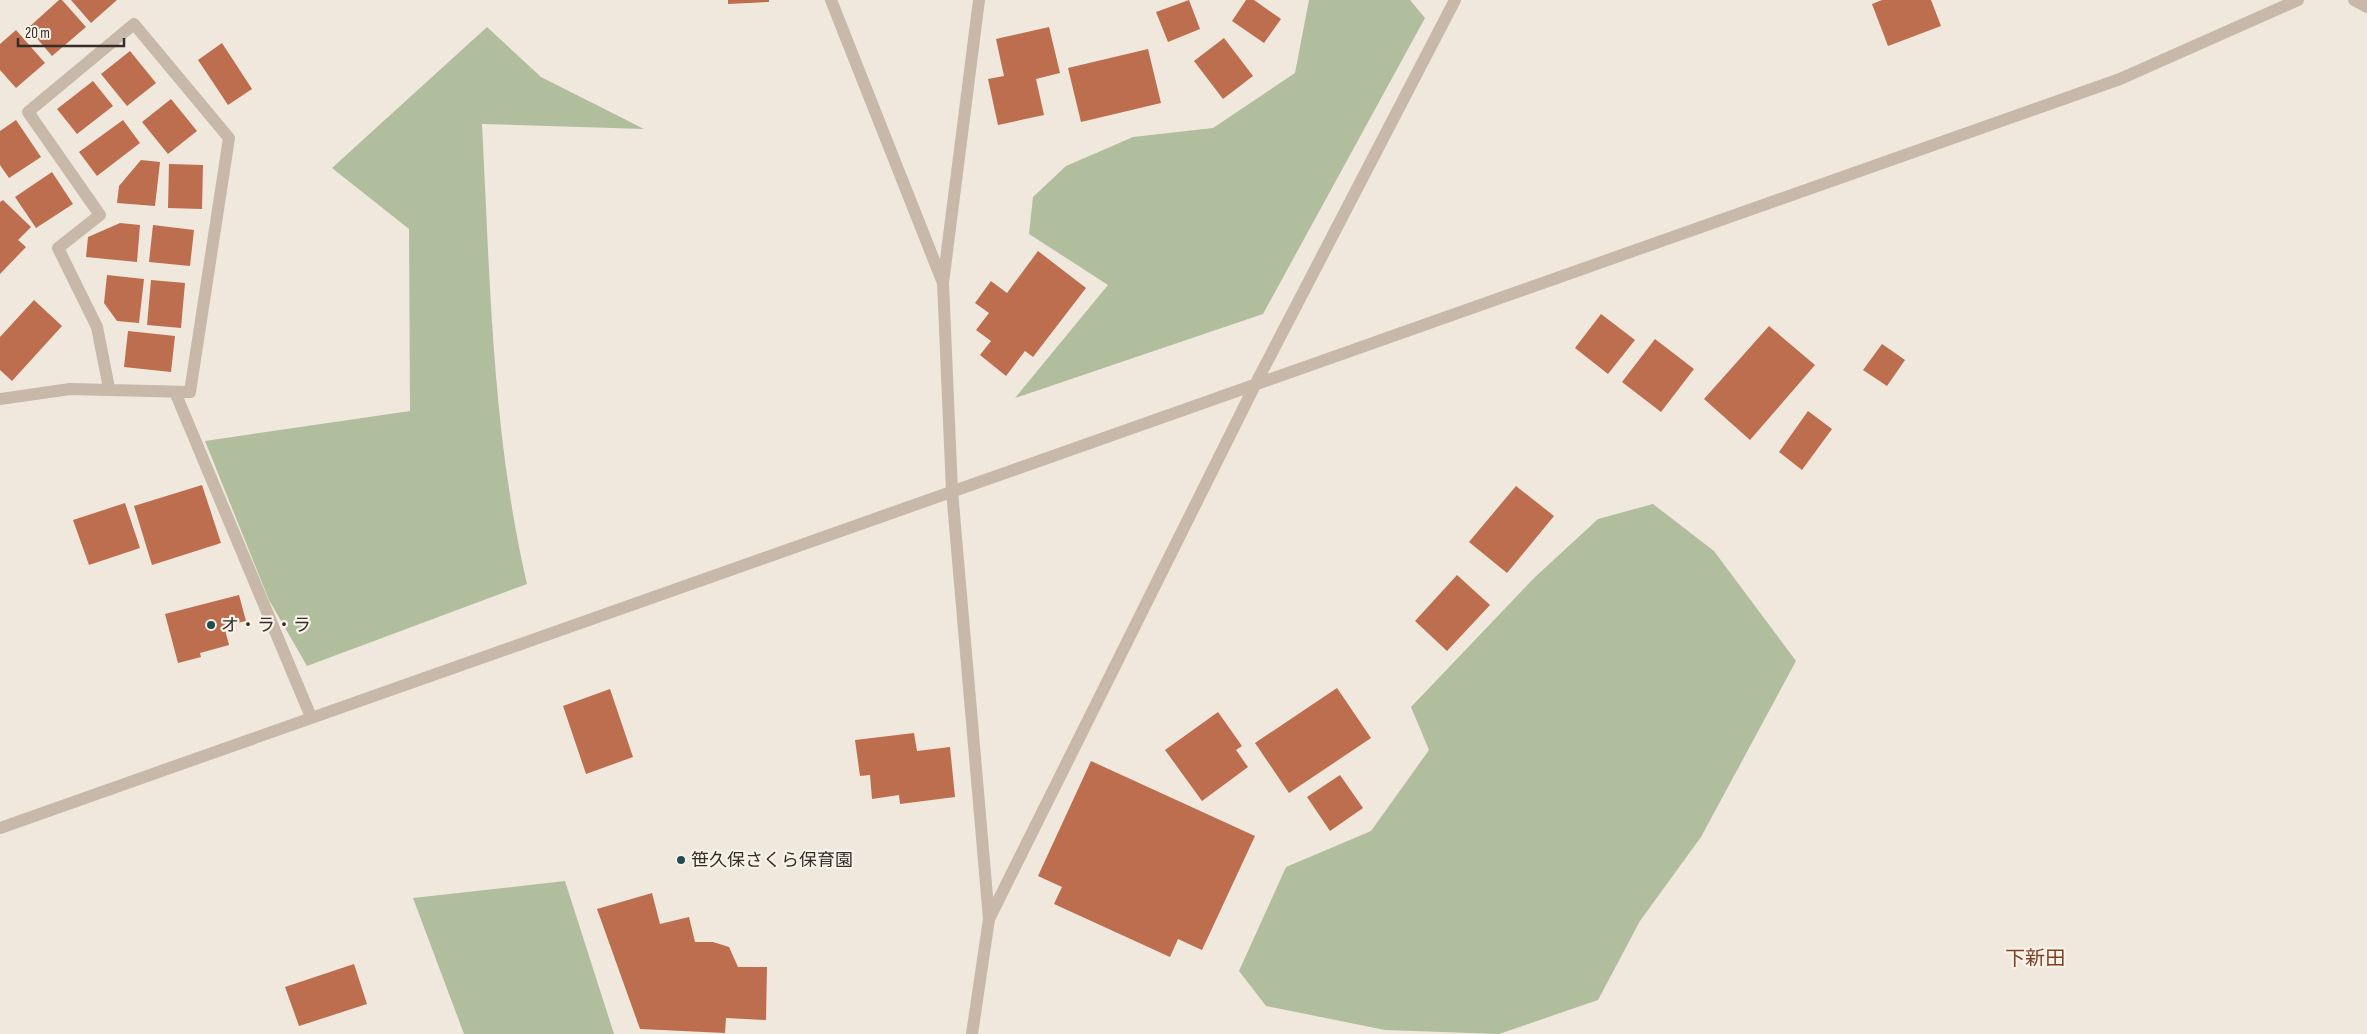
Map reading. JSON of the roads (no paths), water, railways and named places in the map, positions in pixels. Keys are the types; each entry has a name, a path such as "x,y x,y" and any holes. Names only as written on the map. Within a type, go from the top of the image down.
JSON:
{"street":[{"path":"832,0 943,283"},
{"path":"972,1034 989,919 952,492 943,283 979,0"},
{"path":"989,919 1255,385 1455,0"},
{"path":"0,828 2120,79 2298,0"},
{"path":"2354,0 2367,7"},
{"path":"0,399 70,389 108,388 190,392 229,138 134,24 28,112 100,215 58,248 97,327 108,388"},
{"path":"175,392 311,717"}],"place":[{"name":"オ・ラ・ラ","path":"211,625"},
{"name":"笹久保さくら保育園","path":"681,860"}],"district":[{"name":"下新田","path":"2035,959"}]}
